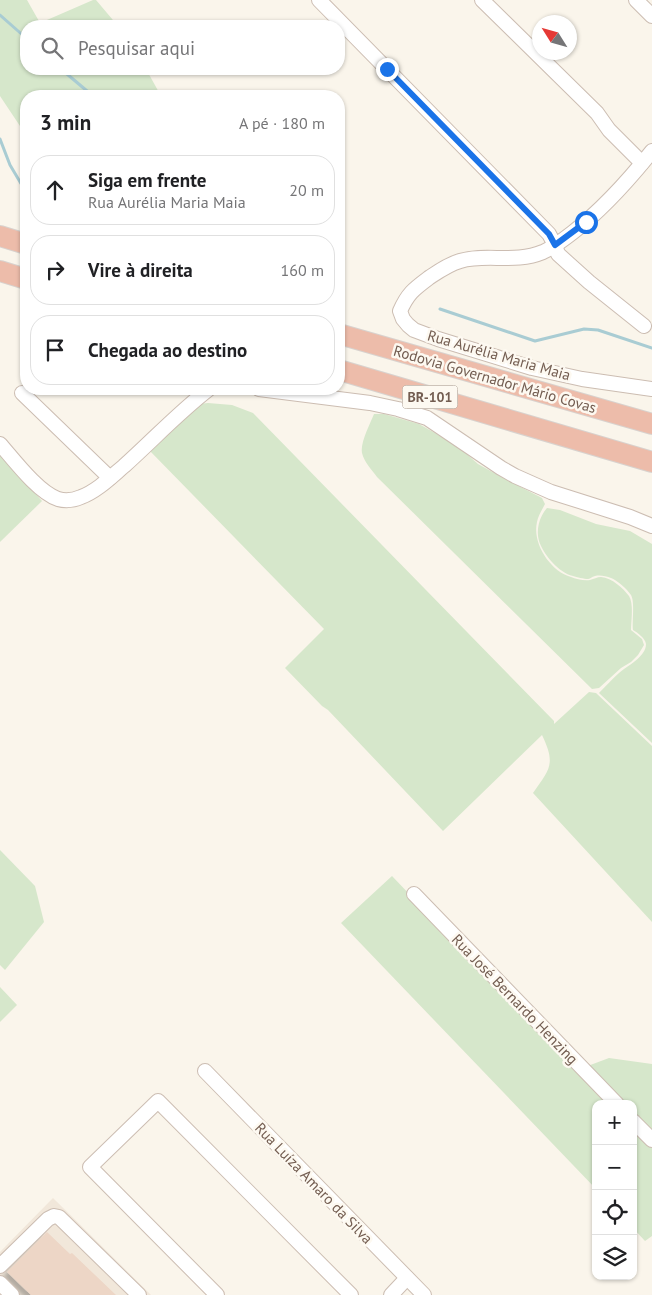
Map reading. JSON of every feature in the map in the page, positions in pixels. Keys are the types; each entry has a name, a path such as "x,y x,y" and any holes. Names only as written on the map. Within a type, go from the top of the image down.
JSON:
{"highway":[{"path":"0,236 20,242"},
{"path":"0,271 20,277"},
{"name":"Rodovia Governador Mário Covas","path":"345,336 652,424"},
{"name":"BR-101","path":"345,372 652,462"}],"street":[{"path":"319,0 339,20"},
{"path":"482,0 597,112 614,122 647,157"},
{"path":"636,0 652,16"},
{"path":"345,26 549,234 558,254 588,282 644,326"},
{"name":"Rua Aurélia Maria Maia","path":"647,157 599,211 555,245 534,255 522,258 471,259 447,266 413,290 406,298 400,311 403,319 414,330 532,368 582,380 652,388"},
{"path":"24,395 110,478"},
{"path":"0,444 44,491 59,499 68,500 91,492 110,478 203,395"},
{"path":"307,395 370,403 427,418 515,476 552,492 652,526"},
{"name":"Rua José Bernardo Henzing","path":"414,894 613,1100"},
{"name":"Rua Luíza Amaro da Silva","path":"205,1072 424,1295"},
{"path":"217,1295 90,1167 158,1100 351,1295"},
{"path":"637,1125 652,1140"},
{"path":"0,1266 48,1219 54,1216 59,1217 139,1295"},
{"path":"390,1295 408,1278"},
{"path":"0,1283 12,1295"}],"shaded area":[{"path":"53,1198 151,1295 0,1295 0,1252"}],"green space":[{"path":"0,0 27,0 38,20 20,20 20,75 149,75 158,90 20,90 20,126 0,96"},
{"path":"93,0 96,0 113,20 47,20"},
{"path":"199,404 232,405 253,413 554,721 554,724 589,692 596,693 652,746 652,922 533,793 544,778 550,760 542,735 443,831 328,710 285,668 324,629 149,450"},
{"path":"374,414 384,414 419,424 461,449 478,464 542,498 545,504 538,518 536,530 537,539 544,555 563,574 583,580 605,578 613,581 624,590 631,599 631,630 642,639 644,645 638,655 599,688 592,689 368,466 362,453 362,444"},
{"path":"0,453 42,501 0,542"},
{"path":"547,508 560,510 596,524 630,531 652,544 652,743 599,693 619,673 636,661 645,649 646,644 644,640 633,630 631,595 622,585 611,578 594,576 588,579 573,576 562,571 552,562 544,552 538,537 540,519"},
{"path":"0,850 35,886 44,922 5,970 0,965"},
{"path":"392,876 606,1100 592,1100 592,1185 341,923"},
{"path":"0,987 17,1005 0,1022"},
{"path":"609,1058 652,1064 652,1136 637,1121 637,1100 617,1100 585,1067"},
{"path":"637,1132 652,1148 652,1236 645,1241 637,1232"}],"building":[{"path":"47,1232 116,1295 31,1295 7,1272"}],"waterway":[{"path":"0,15 20,33"},
{"path":"68,75 86,90"},
{"path":"0,139 10,165 20,182"},
{"path":"440,309 535,341 584,329 598,330 652,348"}],"route":[{"path":"387,69 549,234 555,245 586,222"}]}
